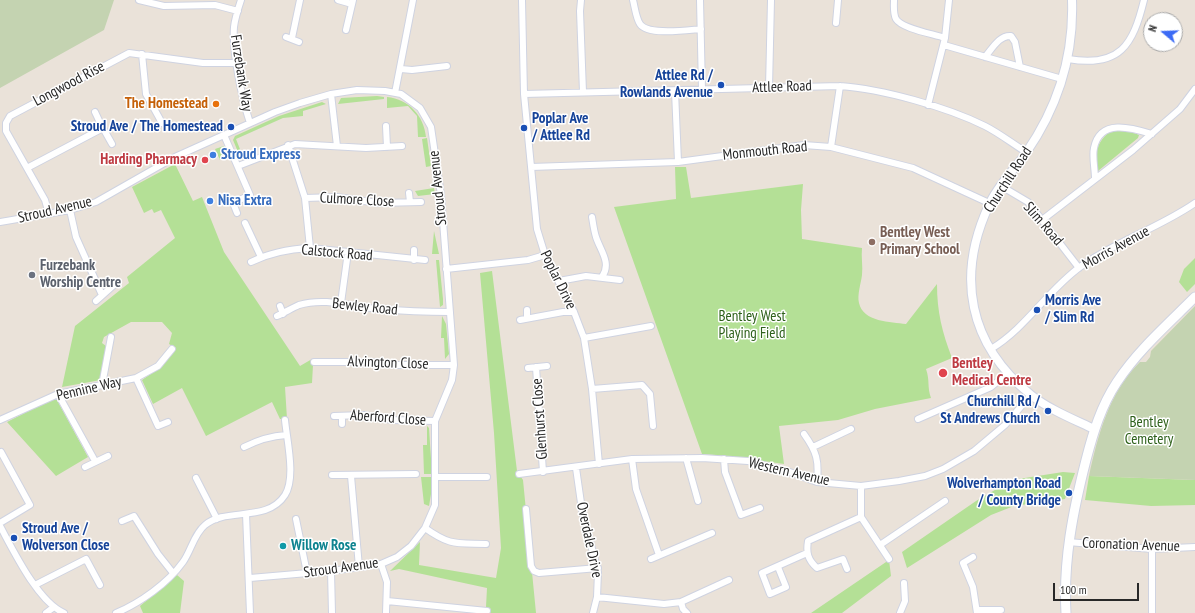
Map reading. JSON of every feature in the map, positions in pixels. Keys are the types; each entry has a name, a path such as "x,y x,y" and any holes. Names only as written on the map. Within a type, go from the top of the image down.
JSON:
{"main road":[{"path":"1066,613 1065,574 1068,542 1094,429 1108,396 1127,367 1195,297"}],"street":[{"path":"139,0 164,6 215,5 238,11"},
{"name":"Furzebank Way","path":"241,0 234,35 242,92 250,123"},
{"path":"300,0 289,37 300,42"},
{"path":"338,0 353,2 346,30"},
{"path":"395,93 401,69 413,0"},
{"name":"Poplar Drive","path":"522,0 524,94 537,229 545,255 574,312 584,338 592,389 599,464"},
{"path":"581,0 580,11 583,92"},
{"path":"633,0 638,21 641,26 646,29 654,31 701,29"},
{"path":"700,0 702,90"},
{"path":"769,88 771,0"},
{"path":"836,23 838,0"},
{"path":"894,0 894,14 897,20 904,26 946,38"},
{"path":"928,105 946,38 949,0"},
{"name":"Churchill Road","path":"1072,0 1072,36 1068,59 1062,79 1045,120 1026,152 989,203 978,230 972,256 970,277 971,294 978,323 991,349 1008,373 1031,395 1057,412 1094,429"},
{"path":"1068,59 1095,62 1110,57 1125,48 1137,24 1144,0"},
{"path":"985,57 1000,38 1004,36 1011,36 1015,42 1020,67"},
{"path":"944,45 1062,79"},
{"name":"Longwood Rise","path":"49,214 45,200 5,128 7,119 10,116 128,53 203,63 237,63"},
{"path":"142,54 146,94 162,123"},
{"path":"401,69 412,70 445,66 442,59"},
{"path":"830,147 840,86"},
{"name":"Attlee Road","path":"524,94 840,86 865,88 928,105 985,126 1026,152"},
{"path":"1042,220 1152,134 1193,96 1195,89"},
{"name":"Stroud Avenue","path":"0,222 70,210 96,202 175,157 288,107 331,94 368,90 395,93 406,96 420,108 430,127 441,195 454,365 452,380 435,421 435,505 425,528 411,546 397,556 381,564 331,571 250,578"},
{"path":"675,91 678,162"},
{"path":"331,94 337,146"},
{"path":"95,112 101,130 112,144"},
{"path":"386,126 387,147"},
{"path":"1095,179 1093,150 1097,139 1102,134 1118,126 1128,127 1152,134"},
{"path":"27,168 101,130"},
{"path":"224,135 250,195 233,203 237,213"},
{"path":"238,166 288,145 308,144 366,148 402,146"},
{"path":"288,145 305,198 310,248"},
{"name":"Monmouth Road","path":"531,167 678,162 804,145 830,147 913,168 989,203"},
{"name":"Slim Road","path":"1001,186 1028,202 1079,268"},
{"name":"Culmore Close","path":"409,193 410,202"},
{"name":"Culmore Close","path":"305,198 337,197 378,202 421,202"},
{"name":"Morris Avenue","path":"991,349 1006,340 1079,268 1112,247 1154,227 1195,203"},
{"path":"70,210 76,237 102,295"},
{"path":"592,217 595,236 606,262 602,277"},
{"path":"245,223 261,257"},
{"name":"Calstock Road","path":"251,262 261,257 294,249 310,248 425,260"},
{"path":"414,250 414,260"},
{"path":"341,303 348,252"},
{"path":"446,269 528,260 545,255"},
{"path":"559,281 575,277 602,277 620,280"},
{"path":"96,301 115,284"},
{"name":"Bewley Road","path":"280,306 280,315 299,306 316,302 341,303 377,309 450,312"},
{"path":"527,310 527,318"},
{"path":"520,320 563,312 574,312"},
{"path":"584,338 649,326 648,334"},
{"path":"102,385 111,337"},
{"name":"Pennine Way","path":"0,420 58,394 136,378 158,366 172,349"},
{"path":"322,354 322,362"},
{"name":"Alvington Close","path":"314,362 371,362 397,365 454,365"},
{"name":"Glenhurst Close","path":"528,368 547,366"},
{"name":"Glenhurst Close","path":"536,367 543,472"},
{"path":"918,419 991,387 1008,373"},
{"path":"136,378 158,426 168,422"},
{"path":"592,389 642,385 650,394 653,426"},
{"path":"58,394 95,462"},
{"name":"Western Avenue","path":"519,474 576,468 632,459 686,458 748,461 787,471 817,482 861,486 899,481 925,476 943,469 974,451 1005,425 1031,395"},
{"name":"Aberford Close","path":"334,416 364,415 392,420 435,421"},
{"name":"Aberford Close","path":"342,416 342,424"},
{"path":"116,613 135,603 173,574 186,558 205,525 217,519 246,514 277,505 285,495 291,480 285,420"},
{"path":"813,447 851,429"},
{"path":"804,434 813,447 819,464 817,482"},
{"path":"244,447 260,439 286,435"},
{"path":"0,523 30,505 1,452"},
{"path":"85,467 108,456"},
{"path":"686,458 698,501"},
{"path":"632,459 636,489 659,555"},
{"path":"724,460 725,472 741,515 760,508"},
{"name":"Overdale Drive","path":"576,468 582,510 598,568 597,597 593,613"},
{"path":"395,474 395,482"},
{"path":"332,475 351,476 416,474"},
{"path":"351,476 360,567"},
{"path":"436,477 487,477"},
{"path":"196,478 217,519"},
{"path":"861,486 861,517 889,559"},
{"path":"880,545 945,501"},
{"path":"526,509 531,566 534,571 539,572 598,568"},
{"path":"246,514 250,578 250,613"},
{"path":"122,521 134,516 158,554 173,574"},
{"path":"846,569 843,559 817,568 811,562 807,553 808,541 861,517"},
{"path":"296,518 307,573"},
{"path":"0,526 19,562 35,585 54,607 64,613"},
{"path":"425,528 441,540 452,543 486,544"},
{"path":"651,559 709,534 703,529"},
{"name":"Coronation Avenue","path":"1068,542 1152,549 1195,547"},
{"path":"1152,549 1152,613"},
{"path":"778,567 786,587 770,594 762,573 807,553"},
{"path":"973,557 963,563 973,587 977,611 1000,610"},
{"path":"35,585 86,559 100,585"},
{"path":"381,564 387,582 386,613"},
{"path":"331,571 332,613"},
{"path":"597,597 664,604 681,602 729,580"},
{"path":"900,613 905,601 904,583"},
{"path":"387,601 475,609 487,611 486,613"},
{"path":"681,602 683,609 687,613"},
{"path":"46,613 54,607"}],"green space":[{"path":"0,0 114,0 104,30 0,88"},
{"path":"384,97 384,99 338,104 341,98"},
{"path":"387,97 402,101 414,110 422,122 426,137 418,137 417,116 408,106 387,108"},
{"path":"322,102 326,104 303,111 303,116 283,118 236,139 243,157 238,152 233,140 235,136 279,116"},
{"path":"1114,129 1127,130 1139,135 1138,138 1098,171 1096,164 1096,152 1104,137"},
{"path":"427,138 431,166 426,167 422,139"},
{"path":"224,146 229,156 220,160 215,149"},
{"path":"175,164 193,201 202,197 224,252 300,366 312,359 312,383 285,387 287,419 280,419 272,402 206,436 182,388 153,404 142,380 162,366 176,348 169,344 172,333 162,322 131,322 104,337 102,343 106,346 101,380 62,387 75,326 129,283 127,277 175,238 161,210 154,213 152,209 144,213 132,187"},
{"name":"Bentley West Playing Field","path":"675,167 686,167 691,198 803,184 801,210 802,239 862,248 862,278 859,303 866,314 878,320 906,324 937,284 941,322 952,358 926,369 931,398 875,409 838,420 779,426 784,464 729,456 702,454 614,207 676,199"},
{"path":"434,188 435,194 418,196 415,191"},
{"path":"434,231 439,254 432,254"},
{"path":"1195,258 1195,284 1187,292 1179,282 1184,269"},
{"path":"436,260 439,260 443,299 443,305 440,307"},
{"path":"492,271 517,471 523,480 536,613 490,613 491,609 486,607 487,588 399,569 390,571 420,542 419,565 496,578 501,548 494,433 480,273"},
{"name":"Bentley Cemetery","path":"1195,306 1195,480 1089,476 1096,445 1106,415 1120,387 1140,362 1146,362 1150,357 1151,351"},
{"path":"442,316 446,324 449,354 445,359 444,338 441,338"},
{"path":"52,399 57,400 88,457 56,476 7,422"},
{"path":"427,426 429,428 432,474 424,474 423,445 427,445"},
{"path":"1063,472 1075,473 1065,499 1014,506 991,515 907,568 902,552 976,501 1012,480"},
{"path":"1089,476 1195,480 1195,505 1151,506 1085,500"},
{"path":"421,477 432,477 429,506 424,504"},
{"path":"889,560 891,576 842,613 811,613"},
{"path":"177,575 184,581 180,613 143,613 140,606"}],"place":[{"name":"Attlee Rd / Rowlands Avenue","path":"721,85"},
{"name":"The Homestead","path":"216,104"},
{"name":"Stroud Ave / The Homestead","path":"231,127"},
{"name":"Poplar Ave / Attlee Rd","path":"524,128"},
{"name":"Stroud Express","path":"213,155"},
{"name":"Harding Pharmacy","path":"205,160"},
{"name":"Nisa Extra","path":"210,201"},
{"name":"Bentley West Primary School","path":"872,242"},
{"name":"Furzebank Worship Centre","path":"32,275"},
{"name":"Morris Ave / Slim Rd","path":"1037,310"},
{"name":"Bentley Medical Centre","path":"943,373"},
{"name":"Churchill Rd / St Andrews Church","path":"1048,411"},
{"name":"Wolverhampton Road / County Bridge","path":"1069,493"},
{"name":"Stroud Ave / Wolverson Close","path":"14,538"},
{"name":"Willow Rose","path":"283,546"}]}
